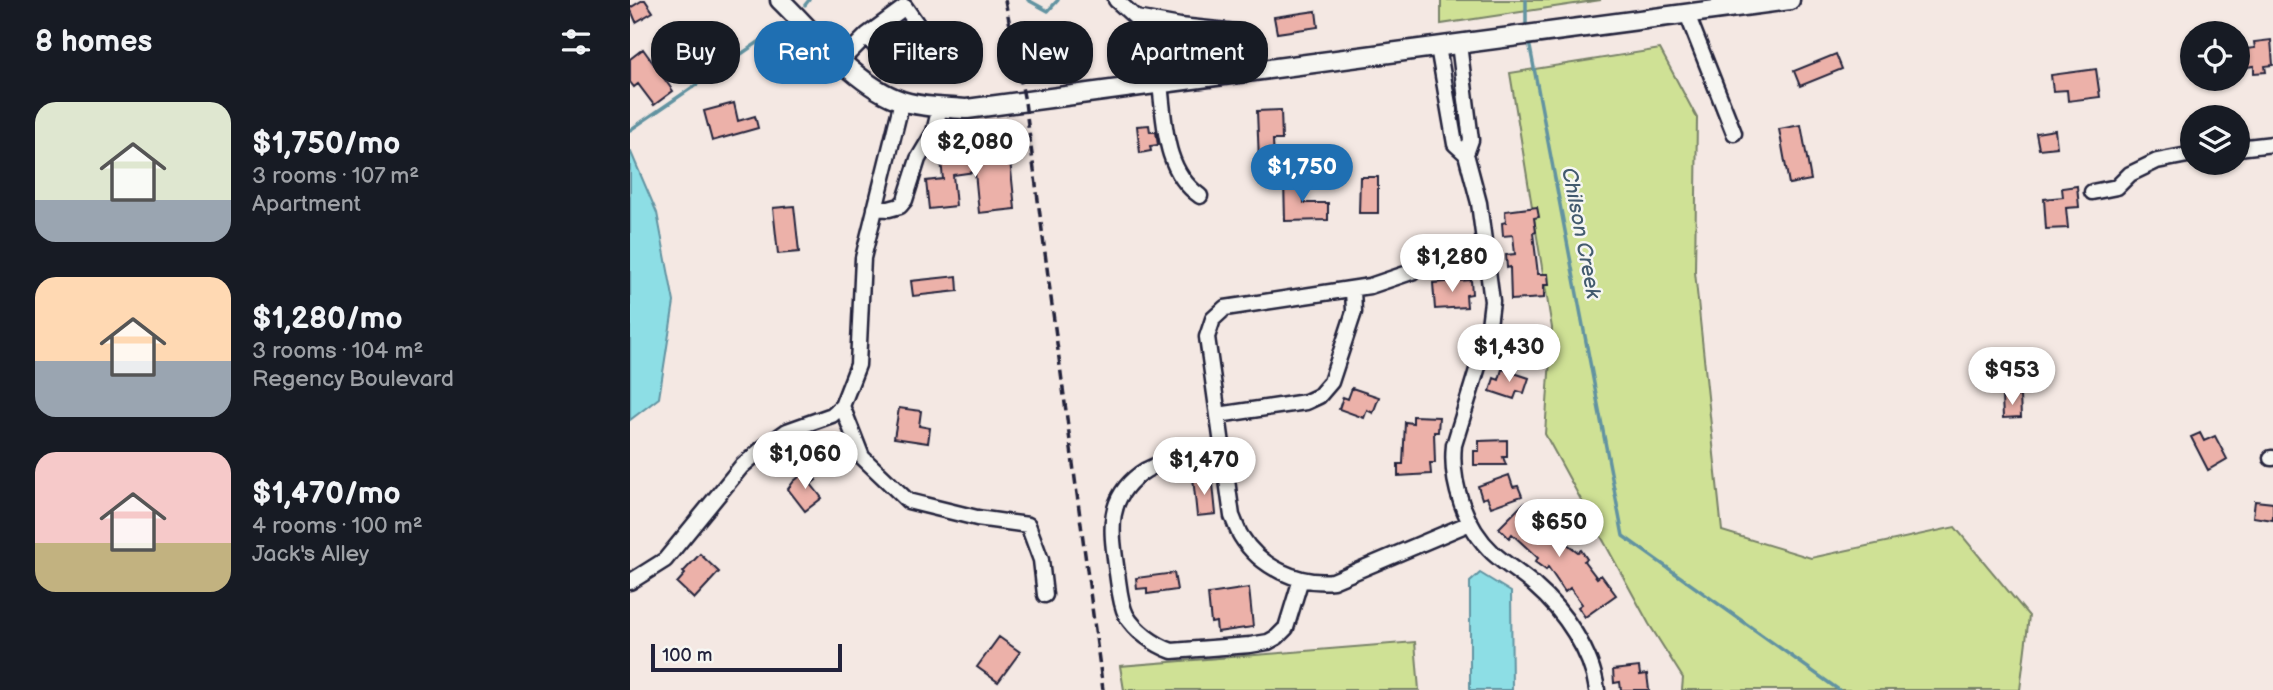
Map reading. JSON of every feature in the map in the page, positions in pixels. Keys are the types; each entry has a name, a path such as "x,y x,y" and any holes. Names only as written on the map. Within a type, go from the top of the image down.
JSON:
{"main road":[{"path":"780,0 801,21"},
{"path":"1268,70 1790,0"},
{"path":"854,71 880,90 902,101 967,109 1160,84"}],"street":[{"path":"1116,0 1136,18 1158,21"},
{"path":"1687,14 1734,133"},
{"path":"854,48 867,35"},
{"path":"1459,44 1471,140 1466,154"},
{"path":"1438,47 1455,144 1466,154 1479,203 1492,301 1488,334 1457,430 1452,460 1457,488 1471,523 1493,553 1535,585 1566,620 1592,668 1597,690"},
{"path":"1160,84 1172,162 1181,178 1200,195"},
{"path":"630,582 665,559 741,467 762,448 787,431 832,415 842,406 858,365 863,258 902,101"},
{"path":"875,208 889,209 900,206 905,200 918,159 934,132 940,107"},
{"path":"2250,147 2273,144"},
{"path":"2092,192 2116,187 2130,174 2157,161 2180,157"},
{"path":"1471,523 1332,581 1292,578 1271,566 1240,536 1232,516 1207,337 1213,319 1225,308 1353,289 1388,281 1485,247"},
{"path":"1218,415 1306,402 1326,390 1354,312 1353,289"},
{"path":"842,406 862,457 908,501 977,518 1028,525 1041,560 1045,595"},
{"path":"1224,456 1163,463 1142,473 1119,496 1113,511 1112,535 1124,612 1140,632 1162,648 1172,651 1268,642 1286,628 1301,579"}],"green space":[{"path":"1441,0 1601,0 1441,24"},
{"path":"1660,49 1697,118 1695,272 1722,531 1811,558 1955,527 2029,616 2020,690 1682,690 1683,678 1649,624 1545,434 1552,328 1510,73"},
{"path":"1415,642 1419,690 1124,690 1120,666"}],"water":[{"path":"630,150 657,213 674,302 659,398 630,420"},
{"path":"1480,573 1511,592 1512,690 1470,690 1470,582"}],"building":[{"path":"643,0 653,12 636,22 630,8"},
{"path":"1316,11 1318,27 1277,33 1274,17"},
{"path":"2271,40 2273,65 2265,66 2266,72 2254,73 2254,66 2250,66 2250,49 2255,48 2254,42"},
{"path":"643,49 651,60 651,84 668,84 673,91 654,105 638,84 634,87 630,82 630,59"},
{"path":"1836,54 1842,69 1800,86 1794,71"},
{"path":"2096,69 2100,97 2068,101 2067,90 2053,91 2051,75"},
{"path":"734,103 738,121 755,116 758,128 712,141 704,111"},
{"path":"1281,110 1282,140 1273,140 1274,161 1259,161 1257,111"},
{"path":"1149,125 1150,132 1156,132 1158,145 1150,146 1151,151 1140,153 1137,126"},
{"path":"1801,125 1811,180 1789,184 1779,129"},
{"path":"2055,130 2057,147 2039,149 2036,133"},
{"path":"982,146 983,153 1009,150 1015,209 979,213 975,172 953,175 956,206 929,209 926,181 943,179 940,151"},
{"path":"1360,177 1378,177 1378,213 1359,213"},
{"path":"1303,179 1304,203 1328,203 1328,220 1285,221 1284,180"},
{"path":"2077,186 2079,207 2066,208 2068,228 2046,229 2044,199 2063,197 2062,188"},
{"path":"794,206 799,252 778,254 773,208"},
{"path":"1537,207 1539,217 1534,218 1536,232 1533,233 1538,274 1548,274 1549,285 1544,285 1544,298 1511,300 1510,267 1507,268 1506,255 1515,254 1513,235 1503,236 1505,211"},
{"path":"957,276 958,291 913,296 911,281"},
{"path":"1471,280 1472,294 1466,295 1467,307 1435,309 1433,283"},
{"path":"1502,369 1529,378 1524,393 1517,391 1514,399 1490,391 1494,378 1499,380"},
{"path":"1352,388 1379,397 1373,413 1367,410 1364,418 1339,409 1343,397 1348,399"},
{"path":"2020,396 2021,417 2003,418 2002,397"},
{"path":"899,408 921,411 919,426 930,428 928,443 894,438"},
{"path":"1413,416 1439,417 1438,432 1434,432 1435,463 1430,463 1431,474 1398,476 1398,464 1403,464 1405,422 1413,423"},
{"path":"2200,433 2204,441 2215,436 2227,459 2208,470 2191,437"},
{"path":"1507,440 1507,457 1503,457 1506,465 1474,465 1474,451 1479,451 1479,441"},
{"path":"808,470 816,480 811,484 822,498 805,511 788,489"},
{"path":"1206,475 1208,485 1213,484 1216,514 1197,516 1193,477"},
{"path":"1509,475 1513,487 1518,486 1522,496 1491,507 1487,497 1482,499 1478,486"},
{"path":"2255,501 2273,503 2273,520 2253,517"},
{"path":"1524,503 1530,519 1536,512 1558,532 1555,535 1578,552 1581,550 1587,559 1584,561 1597,578 1601,575 1616,595 1585,617 1578,607 1582,604 1570,588 1565,592 1548,567 1546,570 1535,562 1538,558 1512,534 1509,538 1499,528"},
{"path":"700,554 719,572 694,599 677,583 685,574 683,572"},
{"path":"1174,573 1177,590 1147,594 1147,588 1137,589 1136,578"},
{"path":"1249,588 1253,627 1217,632 1216,622 1211,623 1208,594"},
{"path":"999,637 1020,652 998,682 977,667"},
{"path":"1639,667 1640,675 1647,674 1649,690 1621,690 1620,682 1614,683 1613,670"}],"waterway":[{"name":"Chilson Creek","path":"805,5 809,0"},
{"name":"Chilson Creek","path":"1028,0 1048,11 1058,0"},
{"name":"Chilson Creek","path":"1526,0 1526,28"},
{"name":"Chilson Creek","path":"630,130 754,45"},
{"name":"Chilson Creek","path":"1530,47 1623,536 1839,690"}],"railway":[{"path":"1005,0 1025,102 1103,690"}]}
